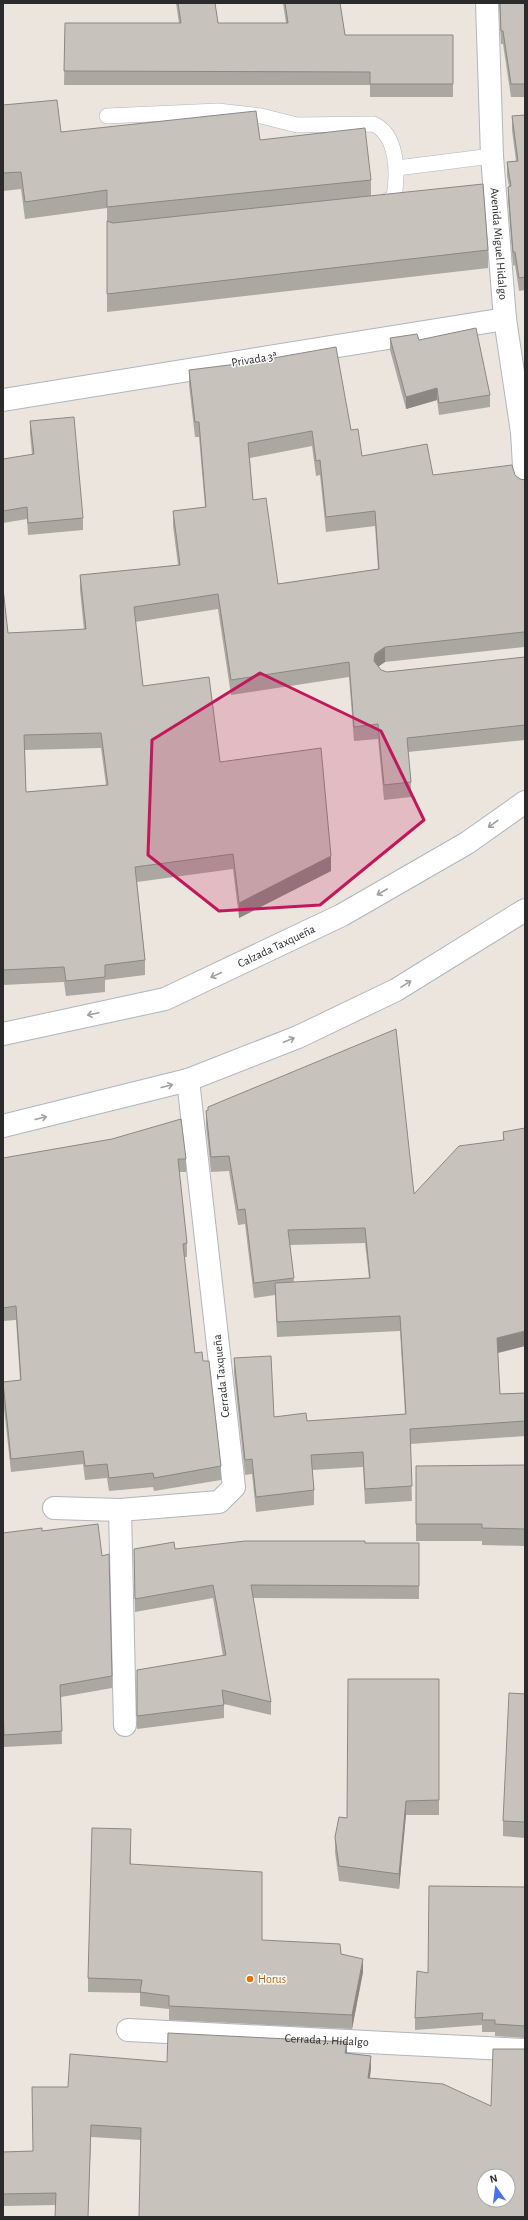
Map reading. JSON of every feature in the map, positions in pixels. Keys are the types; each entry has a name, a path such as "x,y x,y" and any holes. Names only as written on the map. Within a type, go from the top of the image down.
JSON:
{"street":[{"name":"Avenida Miguel Hidalgo","path":"487,3 492,156 505,319 523,432 525,483"},
{"name":"Privada 3ª","path":"3,400 505,319"},
{"name":"Calzada Taxqueña","path":"3,1034 165,999 342,915 467,843 525,802"},
{"path":"3,1126 188,1080 298,1036 396,990 525,910"},
{"name":"Cerrada Taxqueña","path":"54,1508 120,1510 219,1502 234,1487 188,1080"},
{"path":"120,1510 126,1725"},
{"name":"Cerrada J. Hidalgo","path":"128,2030 525,2050"}],"lane":[{"path":"107,116 218,111 261,116 297,125 373,124 380,127 386,136 397,168 394,196 386,202 367,207"},
{"path":"397,168 492,156"}],"highlighted area":[{"path":"260,673 381,731 424,820 320,905 219,911 148,855 152,740"}],"building":[{"path":"178,3 215,3 218,23 288,23 285,3 340,3 345,35 453,35 453,84 370,84 370,72 64,71 65,23 181,23"},
{"path":"500,3 525,3 525,84 511,84 503,31 501,31"},
{"path":"57,100 61,132 256,111 260,140 365,128 371,180 107,207 107,190 25,202 21,172 3,173 3,105"},
{"path":"525,115 525,277 519,278 515,252 513,252 508,187 511,186 507,162 518,161 512,116"},
{"path":"483,184 488,250 107,294 107,221 113,223"},
{"path":"476,328 490,395 439,403 437,388 406,397 390,338 417,334 419,340"},
{"path":"336,347 351,430 358,429 362,456 427,444 433,475 512,465 515,475 520,479 525,480 525,632 385,647 375,654 374,661 381,670 387,672 525,657 525,725 407,738 411,782 384,785 378,724 354,727 349,662 231,680 218,594 134,607 143,686 209,677 220,762 321,748 331,856 239,903 233,854 135,867 145,960 105,965 105,977 66,981 64,967 3,970 3,588 8,633 86,629 80,575 180,565 173,511 206,507 199,422 195,422 189,370 245,363","holes":["312,431 316,461 320,460 326,517 375,511 379,569 278,584 266,498 253,500 248,443","101,733 108,785 26,792 24,735"]},
{"path":"74,417 83,518 28,523 27,507 3,511 3,459 34,454 30,421"},
{"path":"396,1029 414,1194 459,1146 504,1140 503,1132 525,1128 525,1331 497,1338 500,1394 525,1393 525,1421 410,1429 412,1486 365,1489 363,1452 311,1455 314,1490 256,1497 252,1459 245,1460 234,1358 271,1356 274,1417 306,1413 307,1421 406,1414 400,1316 277,1322 275,1283 370,1278 365,1228 288,1230 294,1278 254,1283 245,1209 238,1210 229,1156 211,1157 206,1111 208,1110 208,1107"},
{"path":"181,1119 186,1159 178,1159 187,1243 183,1244 195,1353 202,1352 203,1361 209,1361 221,1466 154,1478 153,1473 109,1478 107,1464 85,1466 83,1451 11,1459 3,1382 21,1380 16,1306 3,1308 3,1158 112,1139"},
{"path":"525,1465 525,1529 482,1528 482,1524 416,1524 416,1466"},
{"path":"98,1524 102,1556 109,1554 112,1676 60,1685 62,1731 4,1735 3,1533 42,1528 42,1531"},
{"path":"245,1541 365,1541 365,1543 419,1543 419,1586 251,1585 271,1702 222,1690 224,1705 137,1716 137,1670 226,1655 213,1585 135,1599 134,1549 174,1542 175,1549"},
{"path":"348,1679 439,1679 439,1800 406,1801 399,1874 339,1866 335,1837 339,1817 347,1818"},
{"path":"509,1693 525,1694 525,1822 503,1821"},
{"path":"92,1828 131,1829 130,1864 262,1872 262,1940 340,1944 341,1954 363,1959 352,2015 169,2006 169,1996 140,1992 142,1980 88,1978"},
{"path":"429,1886 525,1887 525,2026 495,2024 495,2020 482,2020 483,2013 415,2018 417,1971 428,1973"},
{"path":"168,2033 347,2042 345,2053 371,2056 368,2078 443,2084 491,2106 493,2049 525,2049 525,2217 139,2217 141,2128 91,2125 88,2217 55,2217 56,2193 3,2194 3,2152 33,2151 32,2087 68,2087 70,2054 167,2062"}],"place":[{"name":"Horus","path":"250,1979"}]}
